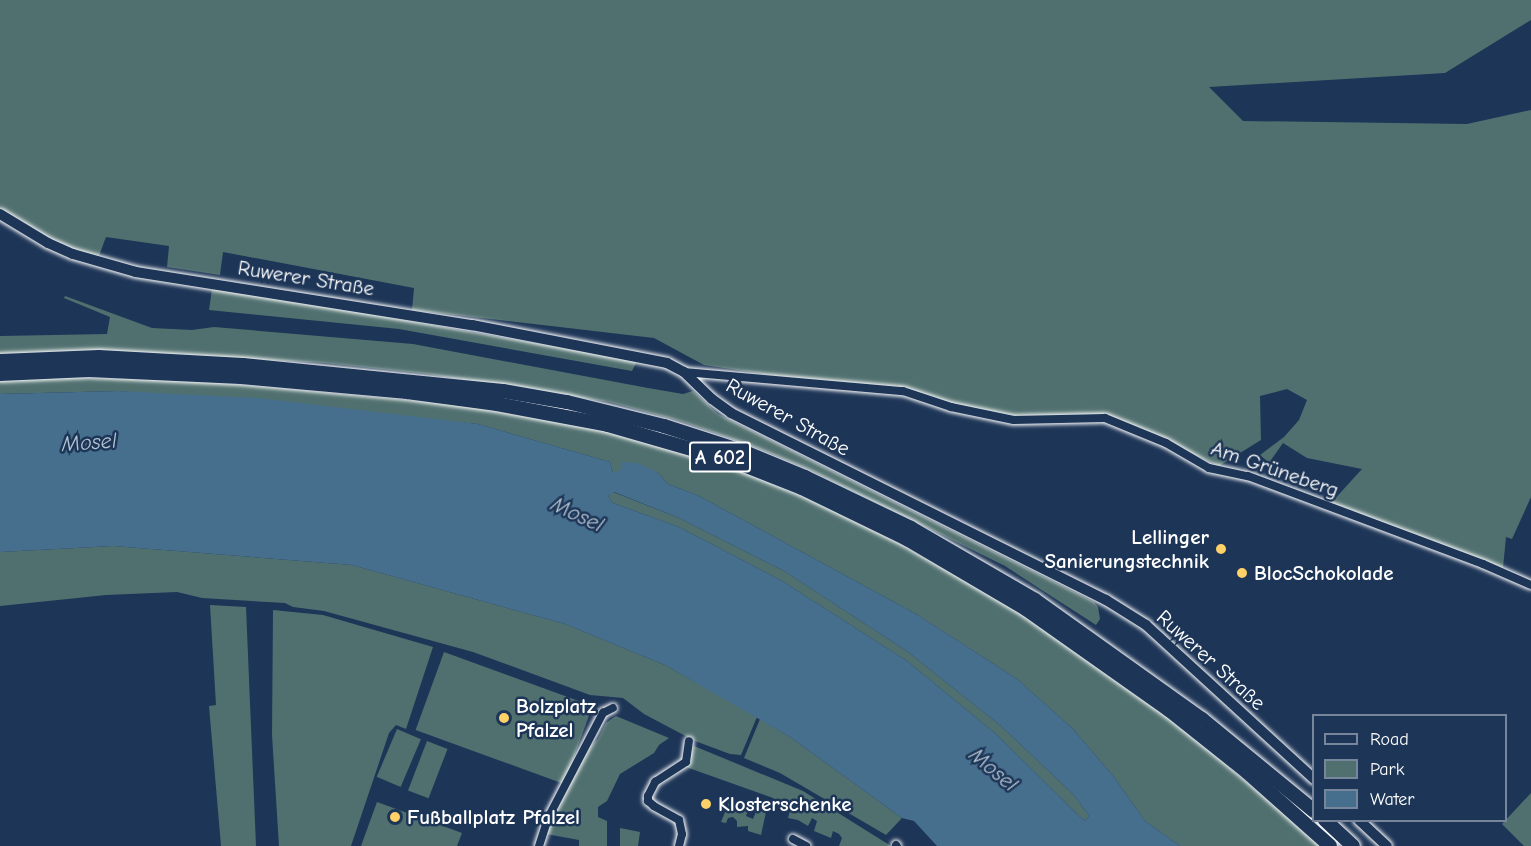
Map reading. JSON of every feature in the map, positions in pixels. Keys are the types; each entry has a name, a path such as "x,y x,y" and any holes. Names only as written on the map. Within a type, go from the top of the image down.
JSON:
{"highway":[{"name":"A 602","path":"0,361 99,357 243,365 503,391 567,402 664,426 742,451 815,481 901,523 1035,600 1202,719 1312,809"},
{"name":"A 602","path":"0,374 90,370 241,377 418,394 497,404 608,425 736,462 802,488 907,539 1026,609 1169,710 1247,772 1330,846"},
{"path":"1326,822 1353,846"}],"main road":[{"name":"Ruwerer Straße","path":"0,214 48,243 73,254 136,272 472,325 655,359 684,372 712,399 731,413 1099,596 1146,625 1312,777"},
{"path":"1361,822 1387,846"}],"street":[{"name":"Am Grüneberg","path":"684,372 903,391 951,406 1014,420 1105,418 1166,443 1209,468 1248,476 1483,564 1531,585"},
{"path":"539,846 548,818 603,713 613,708"},
{"path":"680,846 682,834 679,820 654,806 648,801 648,796 655,782 686,762 689,741"},
{"path":"793,839 806,846"}],"green space":[{"path":"0,0 1531,0 1531,20 1445,73 1209,87 1243,121 1467,124 1531,110 1531,497 1512,539 1506,537 1503,568 1331,503 1362,469 1307,458 1283,443 1269,463 1260,455 1284,437 1299,420 1307,400 1287,389 1260,396 1261,440 1219,466 1108,415 1000,415 904,395 704,365 654,338 412,310 414,288 223,252 220,275 167,267 169,246 106,237 97,261 73,254 0,212"},
{"path":"212,289 637,361 632,371 399,329 209,310"},
{"path":"65,296 152,328 192,330 214,327 413,344 683,394 693,391 718,414 1094,602 1098,607 1100,619 1096,625 1005,566 810,470 753,446 680,421 609,402 427,374 325,363 96,350 0,354 0,336 107,334 110,317 64,298"},
{"path":"46,377 199,381 458,405 607,431 736,469 854,518 1016,610 1112,675 1192,736 1322,846 1180,846 1145,821 1114,777 1072,728 1017,679 916,614 699,496 668,484 657,472 622,469 613,473 610,462 478,424 119,391 0,394 0,379"},
{"path":"613,492 679,518 784,571 908,652 1001,726 1074,795 1089,816 1085,821 996,734 907,661 782,581 679,527 613,503 608,496"},
{"path":"113,546 352,565 565,624 665,665 757,717 741,755 730,754 695,741 644,714 623,698 590,695 473,652 324,611 293,607 285,603 202,598 177,592 106,595 0,606 0,552"},
{"path":"210,605 246,607 256,846 221,846 209,706 216,705"},
{"path":"273,610 323,615 433,647 406,729 396,725 389,733 351,846 279,846 272,735"},
{"name":"Bolzplatz Pfalzel","path":"444,652 592,706 564,784 416,730"},
{"path":"616,716 669,738 659,745 654,753 620,774 607,801 598,807 598,817 607,821 607,846 579,846 579,840 546,834 586,751 598,739 606,723"},
{"path":"760,719 790,737 902,818 886,835 780,773 744,758"},
{"path":"397,729 421,739 401,787 377,777"},
{"path":"427,741 448,749 429,798 408,790"},
{"path":"694,746 803,791 891,846 839,846 842,838 839,834 833,831 831,838 814,831 817,821 812,818 808,826 798,820 788,818 790,811 772,805 773,798 686,767"},
{"path":"1531,793 1531,846 1524,846 1502,824 1507,822 1507,819"},
{"path":"730,800 749,808 746,816 753,819 757,809 766,812 761,835 748,831 748,826 737,827 737,821 733,817 728,818 726,823 721,822"},
{"name":"Fußballplatz Pfalzel","path":"377,802 462,833 457,846 361,846"},
{"path":"620,828 640,832 638,846 620,846"}],"water":[{"name":"Mosel","path":"119,391 258,398 478,424 610,462 613,473 622,469 622,462 637,463 657,472 668,484 699,496 916,614 1017,679 1072,728 1114,777 1145,821 1180,846 937,846 914,821 902,818 790,737 665,665 565,624 352,565 113,546 0,552 0,394","holes":["614,492 679,518 784,571 908,652 1001,726 1074,795 1089,816 1085,821 996,734 907,661 782,581 679,527 613,503 608,496"]}],"place":[{"name":"Lellinger Sanierungstechnik","path":"1221,549"},
{"name":"BlocSchokolade","path":"1242,573"},
{"name":"Bolzplatz Pfalzel","path":"504,718"},
{"name":"Klosterschenke","path":"706,804"},
{"name":"Fußballplatz Pfalzel","path":"395,817"}]}
